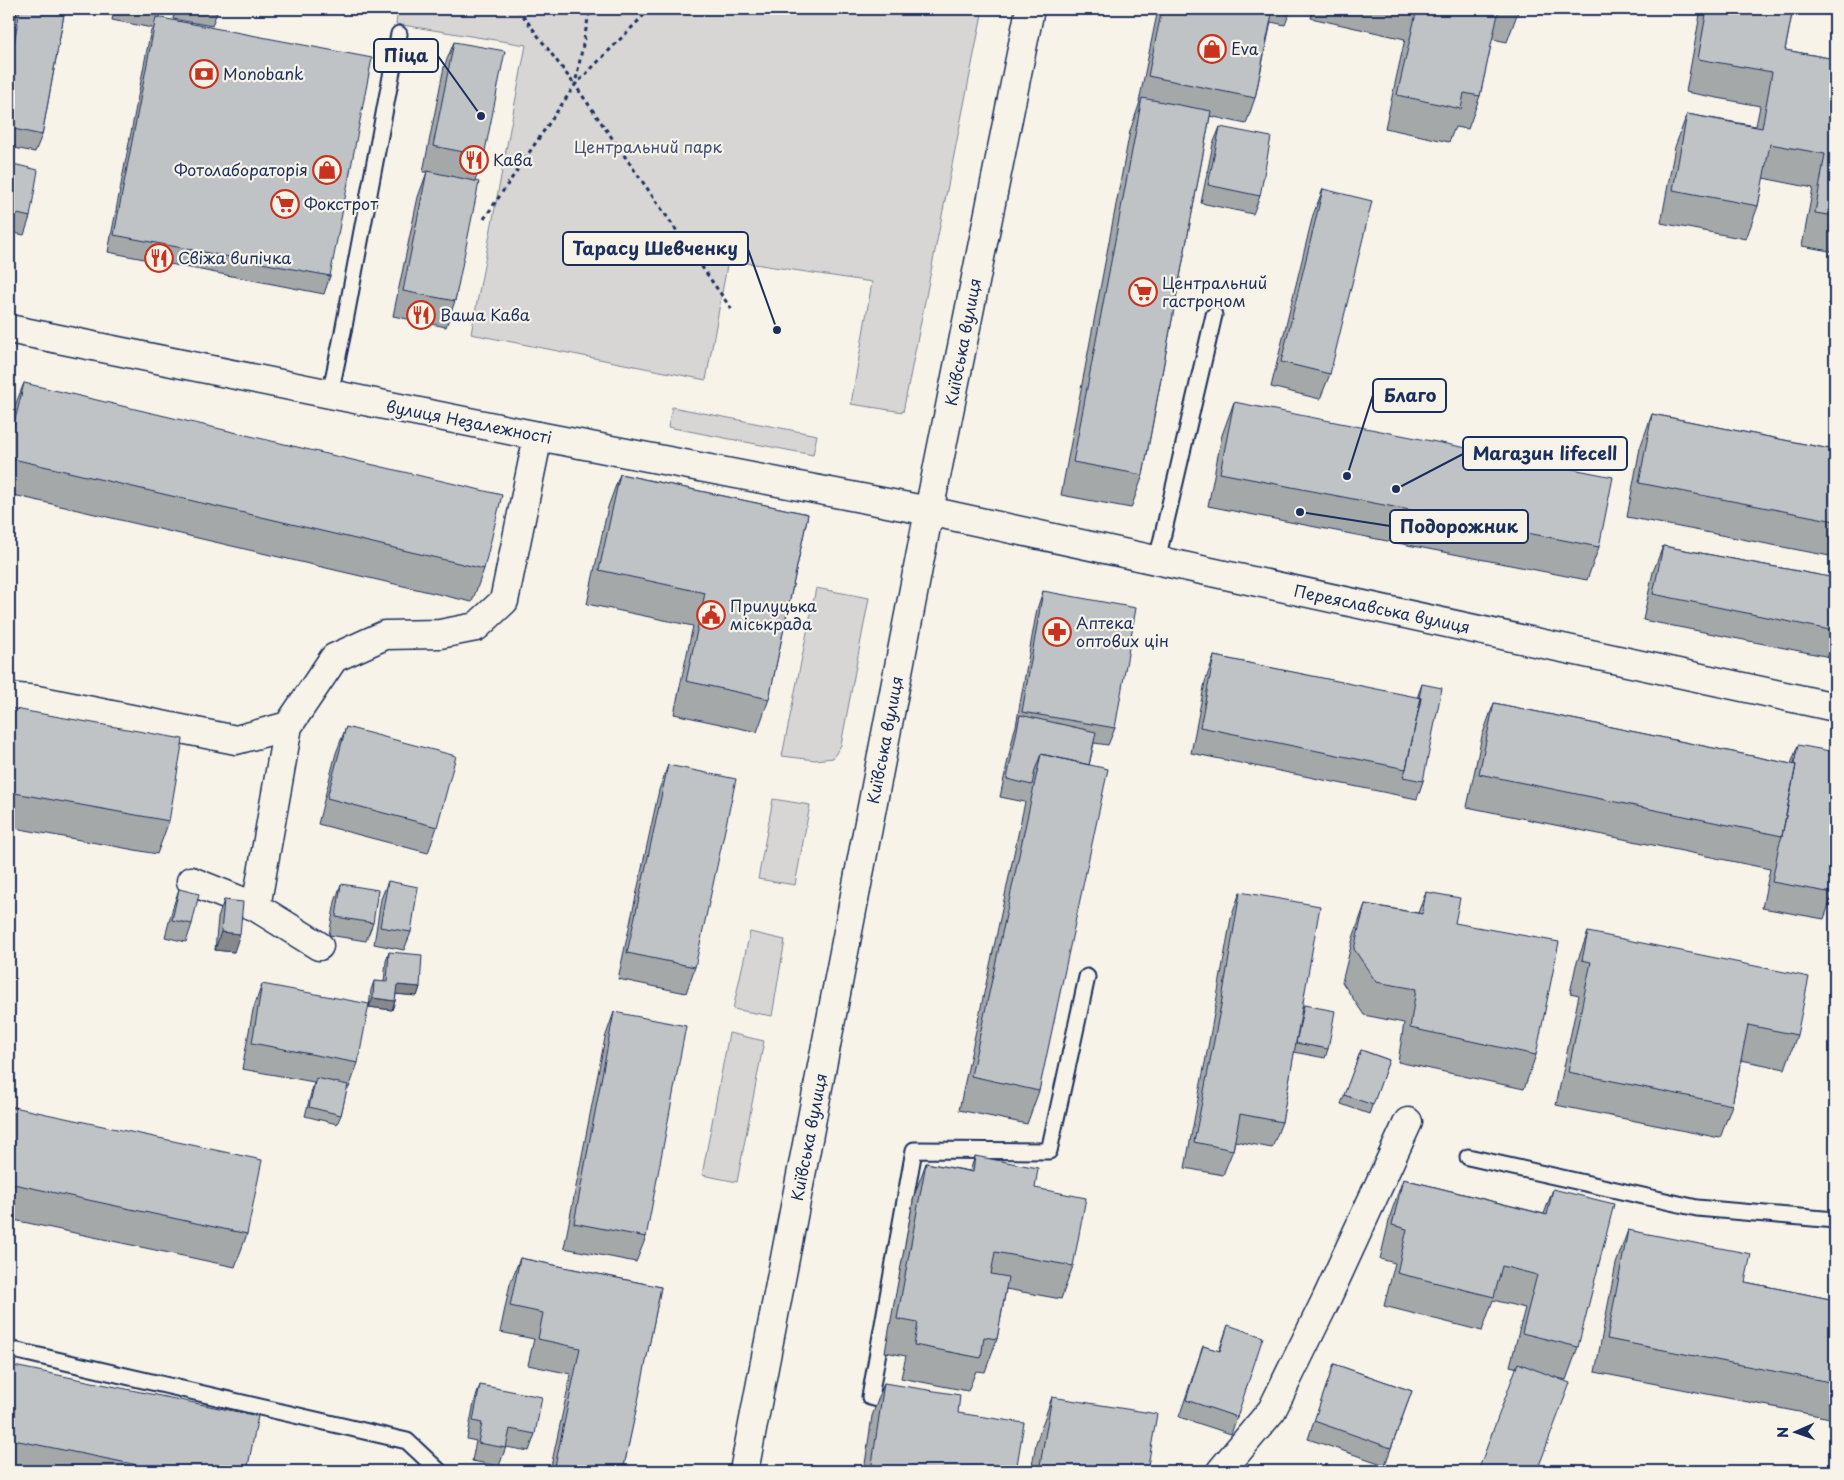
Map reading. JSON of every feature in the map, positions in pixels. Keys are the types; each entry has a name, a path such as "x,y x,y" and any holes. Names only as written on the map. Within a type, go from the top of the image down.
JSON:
{"main road":[{"name":"Київська вулиця","path":"744,1471 930,511 1030,9"},
{"name":"вулиця Незалежності","path":"9,329 538,436 930,511"},
{"path":"256,906 288,726 334,658 385,635 440,634 476,627 504,600 538,436"},
{"name":"Переяславська вулиця","path":"930,511 1835,707"},
{"path":"9,698 37,700 236,740 288,726"},
{"path":"191,881 256,906 319,946"},
{"path":"1221,1471 1272,1410 1325,1302 1408,1122"}],"lane":[{"path":"330,394 399,34"},
{"path":"1157,560 1214,315"},
{"path":"916,1408 870,1397 914,1150 1049,1151 1087,977"},
{"path":"1468,1157 1697,1208 1835,1220"},
{"path":"9,1349 407,1442 439,1471"}],"path":[{"path":"518,9 575,84 732,310"},
{"path":"575,84 590,9"},
{"path":"484,219 575,84 650,9"}],"green space":[{"name":"Центральний парк","path":"398,9 983,9 903,412 851,404 872,282 728,260 706,380 471,334 526,45 396,24"},
{"path":"672,407 817,435 813,455 668,427"},
{"path":"816,588 869,598 841,745 833,758 815,760 782,756"},
{"path":"773,799 810,805 795,885 758,879"},
{"path":"750,932 785,940 772,1016 733,1009"},
{"path":"729,1033 764,1041 737,1182 702,1175"}],"building":[{"path":"9,9 17,9 9,51"},
{"path":"20,9 65,9 42,135 9,128 9,72"},
{"path":"1162,9 1273,9 1255,98 1148,76"},
{"path":"1417,9 1499,9 1480,96 1464,93 1461,109 1397,95"},
{"path":"1707,9 1793,9 1785,50 1835,59 1835,216 1815,213 1825,154 1770,144 1758,206 1673,190 1687,114 1762,128 1772,72 1698,59"},
{"path":"156,17 372,58 330,276 114,235"},
{"path":"454,42 505,51 484,156 433,146"},
{"path":"1142,98 1211,111 1143,475 1073,462"},
{"path":"1220,127 1271,137 1260,196 1208,185"},
{"path":"9,163 38,170 30,217 9,212"},
{"path":"427,171 479,182 455,301 403,291"},
{"path":"1323,189 1372,201 1330,374 1281,362"},
{"path":"24,383 502,495 484,569 9,458 9,445"},
{"path":"1234,402 1613,477 1599,547 1220,473"},
{"path":"9,407 15,409 10,432 9,431"},
{"path":"1652,414 1835,450 1835,521 1639,483"},
{"name":"Прилуцька міськрада","path":"620,474 808,514 769,699 686,681 705,593 599,570"},
{"path":"1663,546 1835,578 1835,631 1653,594"},
{"path":"1043,591 1136,608 1115,728 1022,712"},
{"path":"1214,656 1421,698 1406,769 1200,727"},
{"path":"1422,684 1442,688 1423,781 1403,777 1421,698 1419,698"},
{"path":"1494,703 1796,765 1782,836 1479,774"},
{"path":"9,708 183,739 169,821 9,792"},
{"path":"1020,715 1096,732 1089,765 1041,754 1032,785 1007,779"},
{"path":"346,727 456,756 437,827 327,798"},
{"path":"1798,745 1835,752 1835,884 1833,893 1772,882 1796,765 1794,764"},
{"path":"1041,754 1108,769 1039,1091 971,1076"},
{"path":"668,765 736,779 695,967 627,953"},
{"path":"388,881 418,887 411,932 380,927"},
{"path":"341,884 378,890 373,923 336,917"},
{"path":"179,889 199,894 192,924 172,920"},
{"path":"1240,892 1320,906 1282,1122 1240,1114 1233,1150 1194,1142 1221,1005"},
{"path":"1426,892 1460,898 1455,923 1559,942 1536,1055 1410,1028 1416,989 1376,982 1354,949 1365,904 1422,914"},
{"path":"224,900 243,902 240,934 221,932"},
{"path":"1588,932 1809,977 1797,1035 1748,1025 1732,1105 1568,1072 1591,962 1582,960"},
{"path":"389,952 422,955 420,987 397,985 395,1001 373,998 374,981 387,982"},
{"path":"262,984 369,1004 358,1063 252,1043"},
{"path":"1304,1005 1335,1011 1328,1049 1296,1043"},
{"path":"614,1012 686,1026 646,1237 574,1223"},
{"path":"1361,1050 1389,1060 1373,1105 1344,1095"},
{"path":"316,1078 348,1085 341,1115 309,1107"},
{"path":"9,1106 262,1160 247,1234 9,1183"},
{"path":"975,1156 1038,1168 1035,1188 1086,1198 1073,1266 995,1252 991,1274 1008,1277 997,1339 984,1337 981,1358 914,1345 918,1323 897,1319 926,1163 973,1172"},
{"path":"1403,1179 1547,1215 1553,1189 1614,1204 1578,1347 1522,1333 1537,1275 1502,1266 1494,1297 1397,1273 1407,1229 1392,1225"},
{"path":"1628,1230 1751,1254 1745,1282 1835,1300 1835,1383 1607,1339"},
{"path":"520,1258 661,1287 623,1471 554,1471 580,1348 538,1339 543,1313 510,1306"},
{"path":"1228,1325 1263,1337 1237,1417 1186,1400 1203,1346 1220,1351"},
{"path":"1518,1363 1570,1383 1537,1471 1478,1471"},
{"path":"1334,1364 1412,1391 1391,1448 1314,1421"},
{"path":"9,1365 258,1416 247,1471 167,1471 9,1439"},
{"path":"884,1383 960,1395 958,1413 1024,1423 1016,1471 954,1471 943,1469 942,1471 871,1471"},
{"path":"480,1385 542,1397 535,1434 510,1429 506,1448 478,1443 482,1423 473,1421"},
{"path":"1052,1397 1157,1414 1147,1471 1039,1471"},
{"path":"792,1468 812,1471 792,1471"}],"place":[{"name":"Eva","path":"1212,49"},
{"name":"Monobank","path":"204,74"},
{"name":"Піца","path":"481,116"},
{"name":"Кава","path":"474,160"},
{"name":"Фотолабораторія","path":"327,170"},
{"name":"Фокстрот","path":"285,204"},
{"name":"Свіжа випічка","path":"159,258"},
{"name":"Центральний гастроном","path":"1143,292"},
{"name":"Ваша Кава","path":"421,315"},
{"name":"Тарасу Шевченку","path":"777,330"},
{"name":"Благо","path":"1347,476"},
{"name":"Магазин lifecell","path":"1396,489"},
{"name":"Подорожник","path":"1300,512"},
{"name":"Прилуцька міськрада","path":"711,615"},
{"name":"Аптека оптових цін","path":"1057,632"}]}
